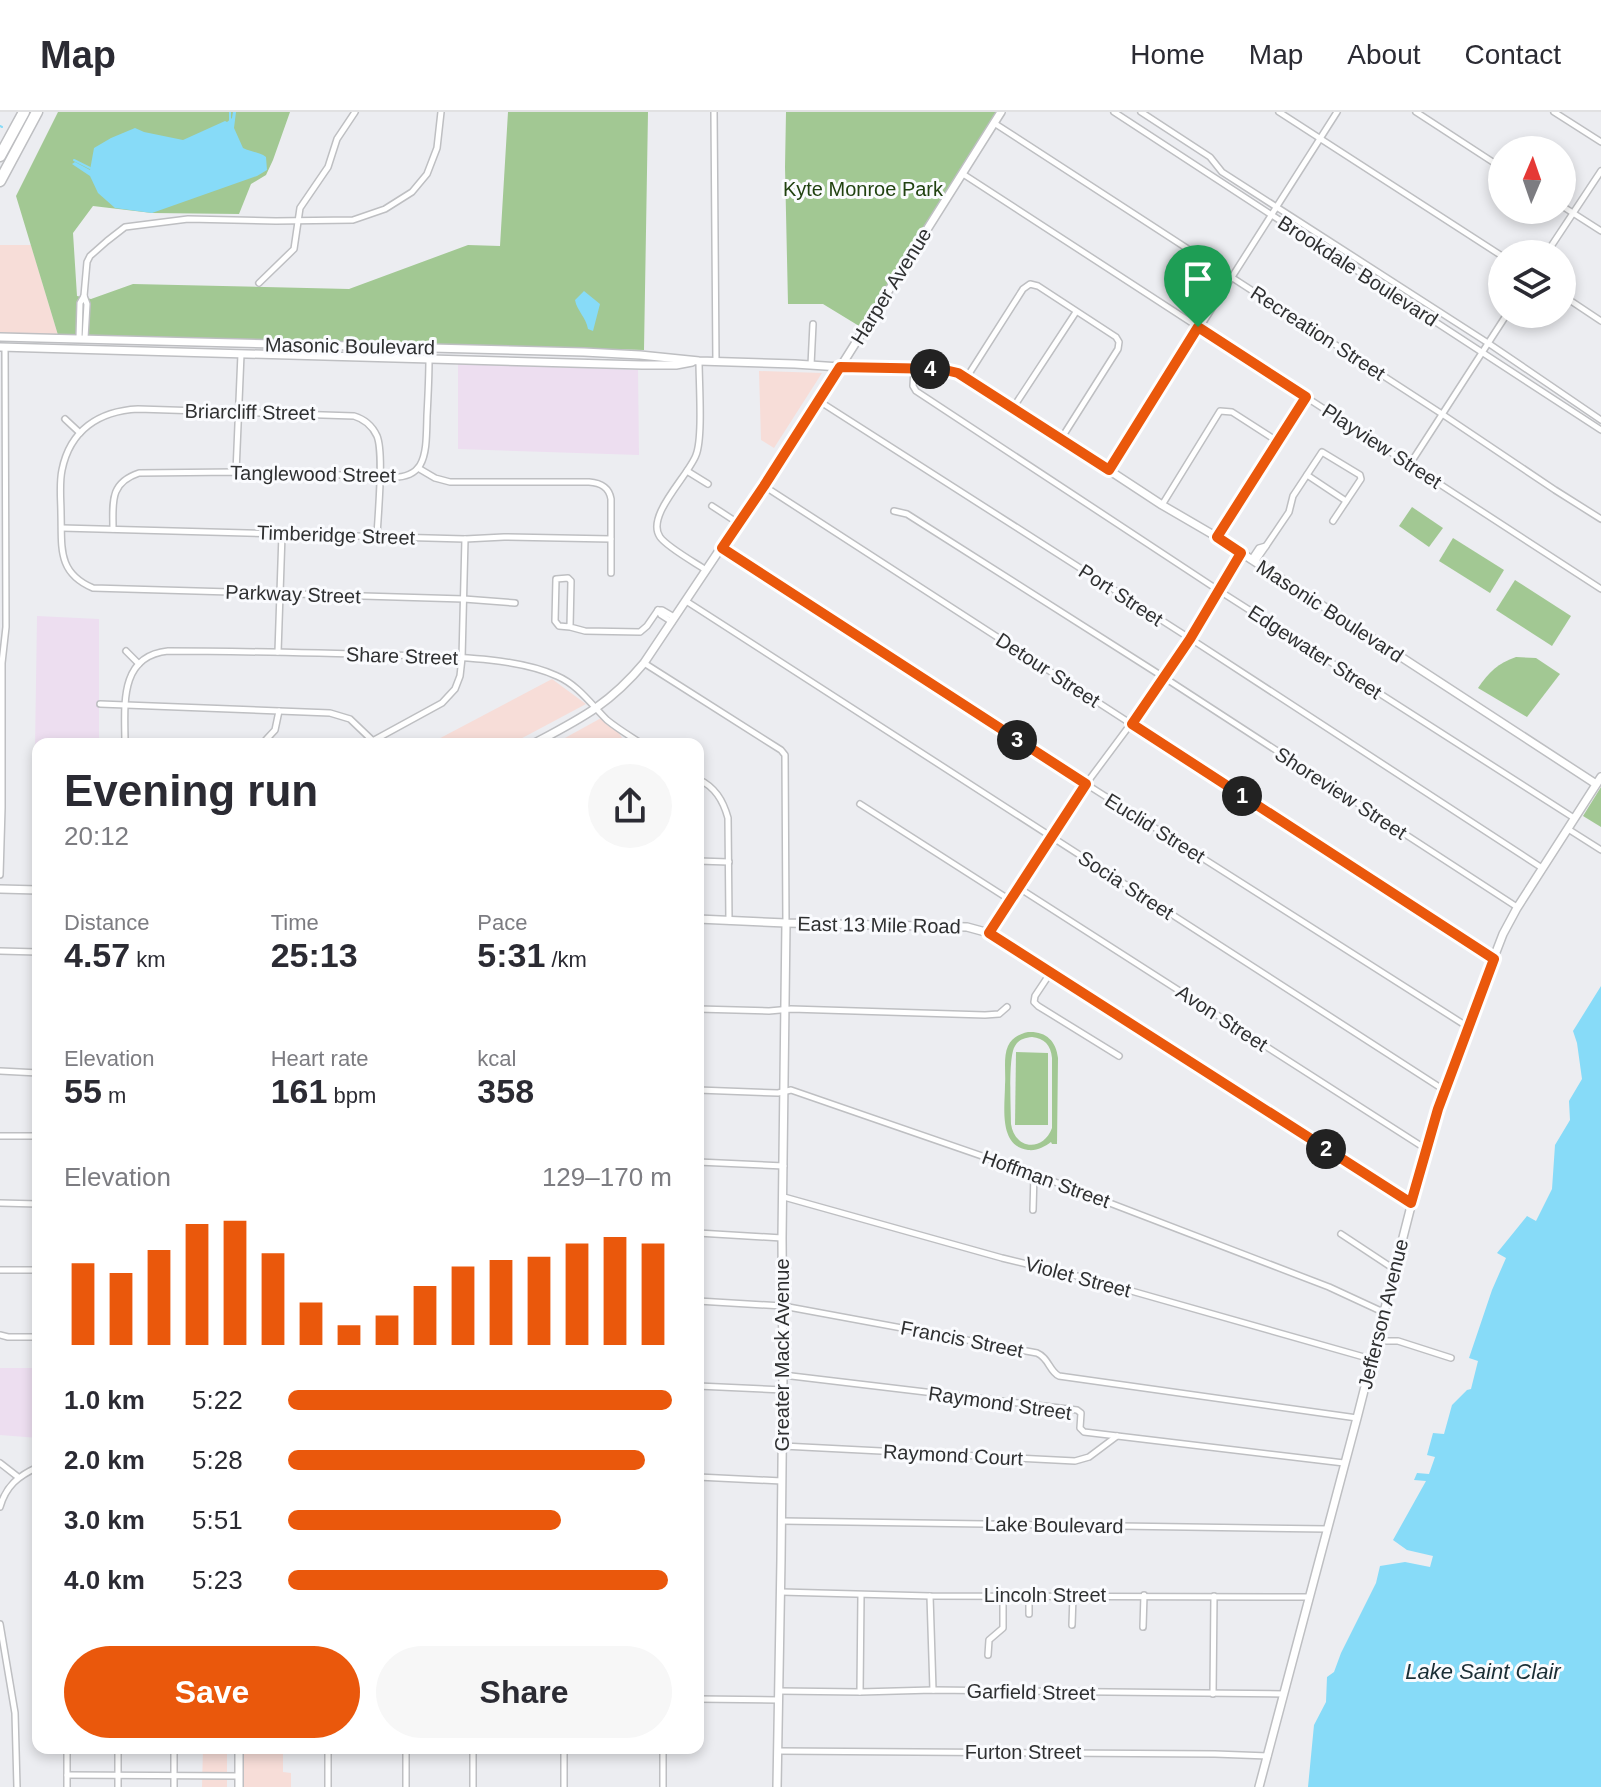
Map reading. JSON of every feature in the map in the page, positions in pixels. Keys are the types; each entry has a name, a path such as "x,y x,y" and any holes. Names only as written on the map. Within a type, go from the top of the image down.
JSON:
{"highway":[{"path":"0,156 24,112"},
{"path":"0,181 37,112"}],"main road":[{"name":"Harper Avenue","path":"544,738 597,709 618,692 644,663 764,486 1001,112"},
{"name":"Masonic Boulevard","path":"2,337 608,353 716,362 948,370 967,377 1162,505 1599,781"},
{"path":"2,337 2,347"},
{"path":"48,349 78,347 85,342 82,338"},
{"path":"164,352 163,344 171,341"},
{"path":"234,343 241,354"},
{"name":"Masonic Boulevard","path":"2,347 642,365 699,361"},
{"path":"350,356 349,350 375,347"},
{"path":"430,359 433,355 452,355 450,348"},
{"path":"474,360 513,358 518,351"},
{"path":"583,363 588,355 594,353"},
{"path":"608,353 617,364"},
{"path":"640,355 642,365"},
{"name":"Jefferson Avenue","path":"1259,1787 1411,1203 1444,1090 1503,934 1599,781"},
{"path":"0,889 32,890"},
{"name":"East 13 Mile Road","path":"704,919 967,927 989,933 1411,1203"},
{"name":"Greater Mack Avenue","path":"777,1787 783,1446 786,923"},
{"path":"239,1754 239,1787"}],"street":[{"path":"259,283 294,249 303,201 328,167 337,139 355,112"},
{"path":"82,338 87,304 84,296 87,262 125,227 188,219 353,220 385,209 412,192 431,166 437,148 441,112"},
{"path":"714,112 716,362"},
{"name":"Brookdale Boulevard","path":"1114,112 1601,430"},
{"name":"Brookdale Boulevard","path":"1141,112 1210,157 1219,170 1488,343 1601,420"},
{"path":"1279,112 1488,247"},
{"path":"1109,470 1337,112"},
{"path":"1416,112 1488,159"},
{"path":"1554,112 1601,142"},
{"name":"Recreation Street","path":"994,123 1601,519"},
{"path":"1576,209 1601,171"},
{"name":"Playview Street","path":"962,173 1601,589"},
{"path":"1576,216 1601,231"},
{"path":"967,377 1030,284 1038,286 1116,337 1119,345 1061,439"},
{"path":"1576,304 1601,321"},
{"path":"1013,408 1076,312"},
{"path":"811,365 813,324"},
{"path":"1410,464 1498,328"},
{"path":"0,875 2,663 6,627 2,347"},
{"path":"236,472 241,354"},
{"path":"418,468 426,449 430,359"},
{"path":"699,361 697,455 660,511 657,533 707,571"},
{"name":"Edgewater Street","path":"914,369 913,386 916,391 1218,590 1574,818"},
{"path":"1217,537 1306,397"},
{"name":"Port Street","path":"819,401 1542,868"},
{"name":"Briarcliff Street","path":"80,433 95,420 118,411 138,409 346,415 360,418 369,424 378,438 377,536"},
{"path":"1162,505 1220,411 1229,411 1277,441"},
{"path":"62,528 62,470 70,447 80,433 65,419"},
{"path":"1253,561 1289,512 1293,496 1322,452 1360,475 1361,479 1333,521"},
{"name":"Tanglewood Street","path":"113,529 115,494 121,482 145,472 400,478 418,468 450,482 589,482 603,485 611,499 611,573"},
{"path":"687,471 708,484"},
{"path":"1307,475 1346,501"},
{"name":"Detour Street","path":"764,486 1494,959"},
{"path":"712,506 738,523"},
{"name":"Shoreview Street","path":"894,511 907,514 1165,678 1517,908"},
{"name":"Timberidge Street","path":"62,528 465,539 611,539"},
{"name":"Parkway Street","path":"62,528 62,556 74,577 98,589 515,603"},
{"path":"278,652 282,534"},
{"path":"378,738 435,708 447,698 457,683 462,658 465,539"},
{"name":"Euclid Street","path":"722,548 1468,1027"},
{"path":"989,933 1086,784 1165,678 1241,553"},
{"path":"570,627 571,581 559,578 556,579 555,621 559,626 585,631 640,632 658,610 661,615 674,620"},
{"name":"Socia Street","path":"686,601 1444,1090"},
{"path":"125,738 126,691 129,679 139,664 126,651"},
{"name":"Share Street","path":"139,664 156,653 168,651 462,658 516,664 554,674 572,685 633,738"},
{"path":"644,663 785,755 786,923"},
{"path":"100,704 338,714 359,726 367,738"},
{"path":"268,738 275,730 279,711"},
{"path":"704,783 715,790 727,811 729,921"},
{"path":"860,804 1010,900"},
{"path":"1568,829 1601,850"},
{"path":"704,861 729,862"},
{"name":"Avon Street","path":"1019,888 1426,1149"},
{"path":"0,951 32,952"},
{"path":"1051,972 1034,1002 1119,1056"},
{"path":"704,1009 985,1015 999,1014 1007,1007"},
{"path":"0,1071 32,1073"},
{"name":"Hoffman Street","path":"704,1090 778,1093 791,1090 1034,1174 1315,1281 1383,1312"},
{"path":"0,1136 32,1136"},
{"path":"704,1162 784,1166"},
{"path":"1033,1210 1034,1174"},
{"name":"Violet Street","path":"784,1197 1099,1282 1371,1362 1380,1368"},
{"path":"0,1203 32,1204"},
{"path":"704,1233 782,1238"},
{"path":"1341,1234 1394,1269"},
{"path":"0,1270 32,1270"},
{"name":"Francis Street","path":"704,1301 783,1306 1037,1353 1045,1357 1059,1376 1357,1418"},
{"path":"0,1335 32,1337"},
{"path":"1376,1341 1398,1341 1451,1358"},
{"name":"Raymond Street","path":"783,1375 1077,1410 1081,1413 1082,1430 1344,1463"},
{"path":"704,1386 783,1390"},
{"name":"Raymond Court","path":"783,1446 1075,1461 1089,1457 1117,1436"},
{"path":"0,1463 18,1477"},
{"path":"0,1507 8,1487 32,1470"},
{"path":"704,1477 782,1481"},
{"path":"0,1479 8,1487"},
{"name":"Lake Boulevard","path":"782,1521 1327,1529"},
{"name":"Lincoln Street","path":"781,1592 930,1596 1310,1597"},
{"path":"860,1692 861,1595"},
{"path":"988,1655 989,1640 1003,1628 1003,1595"},
{"path":"1029,1595 1029,1614"},
{"path":"1143,1627 1144,1595"},
{"path":"930,1596 933,1690"},
{"path":"1072,1625 1073,1596"},
{"path":"1213,1694 1214,1596"},
{"path":"0,1624 15,1713 17,1787"},
{"name":"Garfield Street","path":"778,1691 1284,1694"},
{"path":"704,1699 778,1700"},
{"name":"Furton Street","path":"778,1751 1268,1756"},
{"path":"67,1754 67,1787"},
{"path":"118,1754 118,1787"},
{"path":"174,1754 174,1787"},
{"path":"328,1754 328,1787"},
{"path":"406,1754 406,1787"},
{"path":"473,1754 473,1787"},
{"path":"564,1754 564,1787"},
{"path":"663,1754 663,1787"},
{"path":"67,1775 239,1776"}],"shaded area":[{"path":"0,245 31,245 58,335 0,334"},
{"path":"458,364 638,370 639,455 458,449"},
{"path":"759,371 822,373 774,448 761,440"},
{"path":"37,616 99,619 99,738 35,738"},
{"path":"552,679 586,704 522,738 440,738"},
{"path":"603,717 622,738 565,738"},
{"path":"0,1368 32,1368 32,1438 0,1435"},
{"path":"203,1754 227,1754 227,1787 202,1787"},
{"path":"244,1754 283,1754 283,1772 291,1773 291,1787 243,1787"}],"green space":[{"path":"58,112 290,112 266,175 251,184 239,214 152,213 93,206 73,233 77,296 91,299 133,284 349,289 468,245 500,246 508,112 648,112 644,350 58,335 16,196"},
{"name":"Kyte Monroe Park","path":"786,112 1002,112 864,329 823,304 788,304"},
{"path":"1412,507 1443,528 1429,547 1399,526"},
{"path":"1453,538 1504,570 1490,593 1439,561"},
{"path":"1515,580 1571,616 1552,646 1496,610"},
{"path":"1516,657 1536,658 1560,674 1527,717 1478,688 1494,669"},
{"path":"1601,787 1601,827 1583,816"},
{"path":"1025,1033 1040,1033 1049,1038 1058,1058 1057,1144 1051,1142 1031,1150 1018,1147 1012,1141 1004,1114 1006,1050 1014,1039","holes":["1036,1038 1046,1043 1052,1058 1052,1128 1042,1141 1030,1145 1018,1139 1011,1124 1011,1071 1013,1052 1020,1040"]},
{"path":"1016,1052 1048,1053 1048,1125 1015,1125"}],"water":[{"path":"236,112 234,128 243,148 266,157 267,170 152,213 115,208 98,193 90,176 72,164 75,162 90,170 94,148 135,128 183,140 227,122"},
{"path":"584,291 600,304 593,331 588,329 575,300"},
{"name":"Lake Saint Clair","path":"1601,986 1601,1787 1308,1787 1314,1725 1326,1702 1327,1677 1334,1672 1376,1583 1380,1566 1405,1562 1430,1567 1433,1556 1407,1550 1393,1540 1426,1481 1414,1480 1417,1473 1429,1474 1435,1457 1427,1455 1433,1433 1444,1434 1452,1405 1471,1389 1478,1361 1469,1358 1506,1258 1497,1253 1527,1216 1536,1221 1552,1189 1555,1145 1570,1120 1569,1101 1582,1079 1573,1031"}],"waterway":[{"path":"230,112 230,121"},
{"path":"74,160 90,168"}],"route":[{"path":"1198,327 1306,397 1217,537 1241,553 1190,639 1132,724 1494,959 1438,1109 1411,1203 989,933 1086,784 722,548 840,367 941,369 958,373 1109,470 1198,327"}]}
